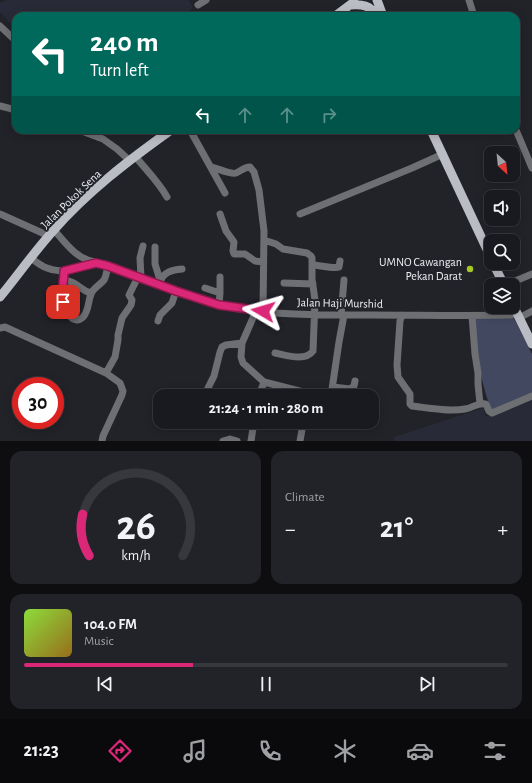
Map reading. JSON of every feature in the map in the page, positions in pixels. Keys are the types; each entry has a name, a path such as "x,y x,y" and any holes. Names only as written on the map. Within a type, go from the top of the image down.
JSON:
{"main road":[{"path":"377,1 378,12"},
{"path":"377,1 381,12"},
{"path":"341,12 353,3 365,5 374,12"},
{"name":"Jalan Pokok Sena","path":"0,297 51,233 76,207 132,158 165,134"},
{"path":"433,134 484,243"},
{"path":"517,314 532,342"}],"street":[{"path":"198,4 206,0"},
{"path":"469,0 473,12"},
{"path":"0,26 12,37"},
{"path":"0,106 12,109"},
{"path":"89,134 103,140 132,158 160,185 167,197"},
{"path":"192,134 225,193"},
{"path":"518,134 532,168"},
{"path":"300,214 412,168 442,154"},
{"path":"211,167 231,174 235,174 246,167 250,167 254,172 259,190 263,216 263,262 259,311 242,343 242,361 264,382 291,389"},
{"path":"0,214 51,233 78,256 87,261 96,263"},
{"path":"220,214 226,231 234,242 234,254 245,254 255,261 263,262"},
{"path":"264,240 276,244 283,249 307,253 311,256 312,265 315,315 313,347 311,353 304,357 275,353"},
{"path":"106,373 115,357 122,318 131,305 132,300 129,295 140,278 140,258 143,246"},
{"path":"155,247 155,264 160,282"},
{"name":"Jalan Haji Murshid","path":"31,258 48,269 64,271 96,263 140,278 160,282 176,291 219,305 259,311 315,315 472,316 513,314"},
{"path":"312,265 322,265 336,269 339,267 340,261"},
{"path":"64,271 62,293 63,302 70,317 74,320 78,320 83,318 91,293 104,280 108,266"},
{"path":"160,282 166,273 172,270 182,269"},
{"path":"520,279 532,274"},
{"path":"219,305 220,277"},
{"path":"64,280 73,281 87,292 91,293"},
{"path":"344,280 343,315 338,342 333,387 350,389 354,386 355,381"},
{"path":"284,284 313,284"},
{"path":"205,288 220,293"},
{"path":"158,321 160,315 172,303 176,291"},
{"path":"520,312 532,311"},
{"path":"402,315 400,321 397,365 398,377 410,394 410,404 412,406 450,410 467,409 480,404 486,404 489,411 492,413 532,396"},
{"path":"472,316 480,404"},
{"path":"0,328 5,327 106,373 120,383 123,391 102,441"},
{"path":"208,388 214,376 222,347 242,343"},
{"path":"262,389 264,382"},
{"path":"251,440 253,429"},
{"path":"300,441 302,429"},
{"path":"223,441 228,439 237,441"}],"shaded area":[{"path":"7,0 188,0 193,7 189,12 12,12 12,25 0,12 0,3"},
{"path":"514,318 532,354 532,393 492,410 484,388 474,319"},
{"path":"532,398 532,441 394,441 394,437 483,408 486,417"}],"place":[{"name":"UMNO Cawangan Pekan Darat","path":"470,269"}],"route":[{"path":"63,302 62,293 64,271 96,263 105,264 176,291 219,305 263,311"}]}
